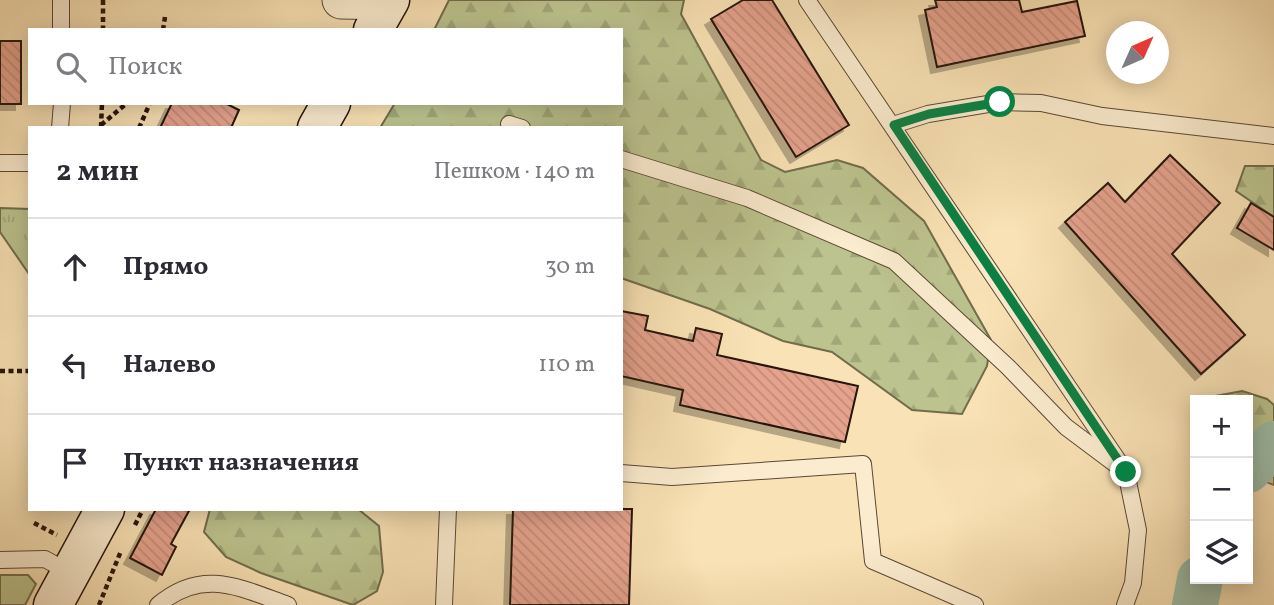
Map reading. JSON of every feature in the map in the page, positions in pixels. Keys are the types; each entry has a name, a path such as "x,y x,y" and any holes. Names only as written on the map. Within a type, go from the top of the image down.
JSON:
{"main road":[{"path":"318,126 330,105"},
{"path":"61,572 104,511"}],"street":[{"path":"341,0 384,10"}],"lane":[{"path":"61,0 61,28"},
{"path":"807,0 1126,472 1138,530 1133,583 1125,605"},
{"path":"894,125 929,114 1000,102 1041,103 1102,116 1274,136"},
{"path":"60,126 62,105"},
{"path":"623,160 747,198 894,261 1008,367 1066,427 1126,472"},
{"path":"0,163 28,163"},
{"path":"623,473 672,477 863,464 873,561 975,605"},
{"path":"444,605 448,511"},
{"path":"0,560 45,559 61,572"},
{"path":"158,605 168,597 197,584 227,583 288,605"}],"path":[{"path":"103,0 103,28"},
{"path":"163,28 165,17"},
{"path":"101,126 102,105"},
{"path":"101,126 125,105"},
{"path":"140,126 149,105"},
{"path":"0,371 28,371"},
{"path":"34,523 61,572"},
{"path":"99,605 113,566"}],"green space":[{"path":"449,0 684,0 681,14 761,160 785,172 837,160 863,168 924,221 991,340 987,366 962,414 912,410 832,352 783,341 710,309 623,279 623,126 381,126 394,105 623,105 623,28 435,28"},
{"path":"1245,166 1274,166 1274,217 1236,191"},
{"path":"0,208 28,209 28,273 0,232"},
{"path":"1242,391 1267,399 1274,405 1274,485 1253,477 1253,395 1221,395"},
{"path":"209,511 360,511 379,526 383,572 377,591 353,605 261,573 226,557 204,532"},
{"path":"0,575 28,575 36,584 25,605 0,605"}],"building":[{"path":"743,0 772,0 849,125 796,157 711,19"},
{"path":"935,0 1019,0 1022,12 1077,1 1085,36 937,67 925,10 937,7"},
{"path":"0,41 21,41 21,104 0,104"},
{"path":"171,105 229,105 239,110 232,126 161,126"},
{"path":"1170,155 1220,203 1172,254 1245,335 1201,374 1065,222 1108,183 1125,202"},
{"path":"1251,203 1274,217 1274,250 1237,228"},
{"path":"623,311 648,316 645,330 693,341 696,328 722,334 717,355 858,386 845,442 680,405 683,390 623,376"},
{"path":"632,509 629,605 510,605 513,511"},
{"path":"155,511 189,511 171,544 176,547 162,575 130,558"}],"waterway":[{"path":"1253,465 1274,444"},
{"path":"1195,605 1199,584"}],"route":[{"path":"1000,102 929,114 894,125 1126,472"}]}
